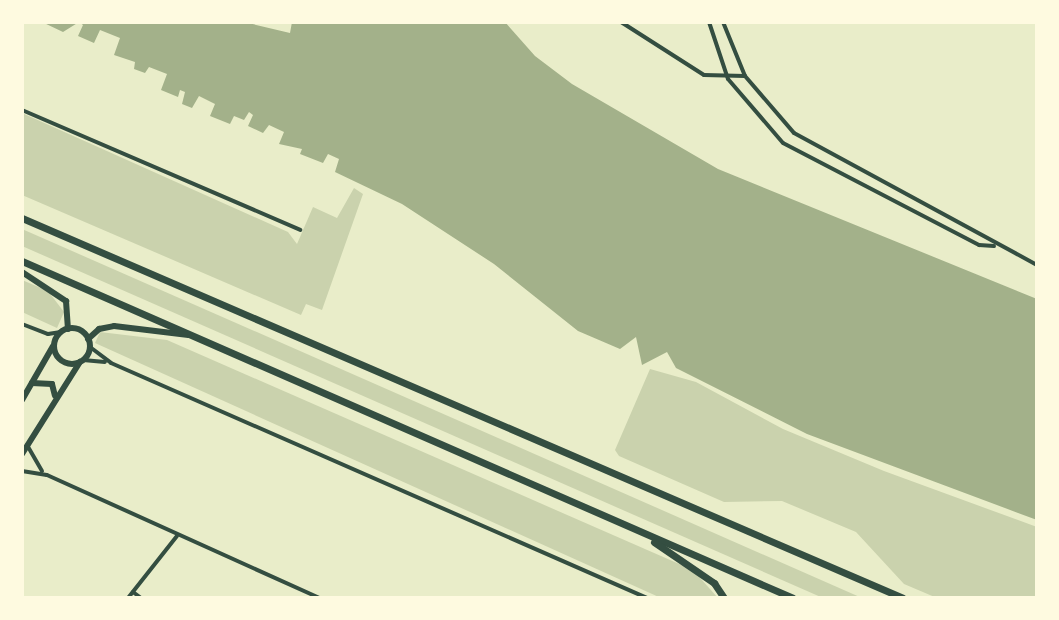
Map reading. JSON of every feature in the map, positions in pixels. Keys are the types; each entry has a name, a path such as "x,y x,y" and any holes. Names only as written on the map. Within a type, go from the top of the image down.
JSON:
{"highway":[{"path":"22,218 903,598"},
{"path":"22,261 793,598"},
{"path":"636,530 714,583 724,598"}],"main road":[{"path":"22,272 66,301 65,330 22,400"},
{"path":"22,454 99,329 114,326 191,336"},
{"path":"65,330 89,343"},
{"path":"54,344 62,362 82,361"},
{"path":"32,383 52,384 55,400"}],"street":[{"path":"621,22 693,70 728,79 745,76"},
{"path":"709,22 728,79 783,143 979,245 997,247 1037,265"},
{"path":"723,22 745,76 794,133 983,233 997,247"},
{"path":"22,110 300,230"},
{"path":"22,324 42,332 54,344"},
{"path":"42,332 65,330"},
{"path":"89,343 111,363 647,598"},
{"path":"82,361 111,363"},
{"path":"27,445 47,475"},
{"path":"22,471 47,475 319,598"},
{"path":"128,598 177,536"},
{"path":"133,592 141,598"}],"shaded area":[{"path":"42,22 79,22 63,32"},
{"path":"79,22 244,22 290,33 292,22 505,22 535,56 572,84 718,169 1037,299 1037,520 807,434 676,368 667,352 642,365 636,337 620,349 578,331 494,264 402,204 335,172 339,159 328,154 323,163 300,154 302,149 279,144 284,132 269,125 263,133 248,126 253,115 249,112 244,120 234,116 230,124 210,116 215,104 199,96 192,108 182,104 185,92 180,90 178,97 161,90 167,74 149,67 145,73 134,69 135,62 114,55 120,38 100,30 94,43 78,36 83,25"},
{"path":"22,113 288,232 297,244 313,207 337,218 354,188 363,194 322,310 306,304 301,315 22,195"},
{"path":"22,229 862,598 823,598 22,246"},
{"path":"22,280 48,291 64,312 57,328 22,312"},
{"path":"100,332 167,340 693,570 718,598 661,598 95,343"},
{"path":"650,369 696,382 783,429 884,471 1037,527 1037,598 937,598 904,584 856,532 782,501 724,502 619,456 615,450"}]}
